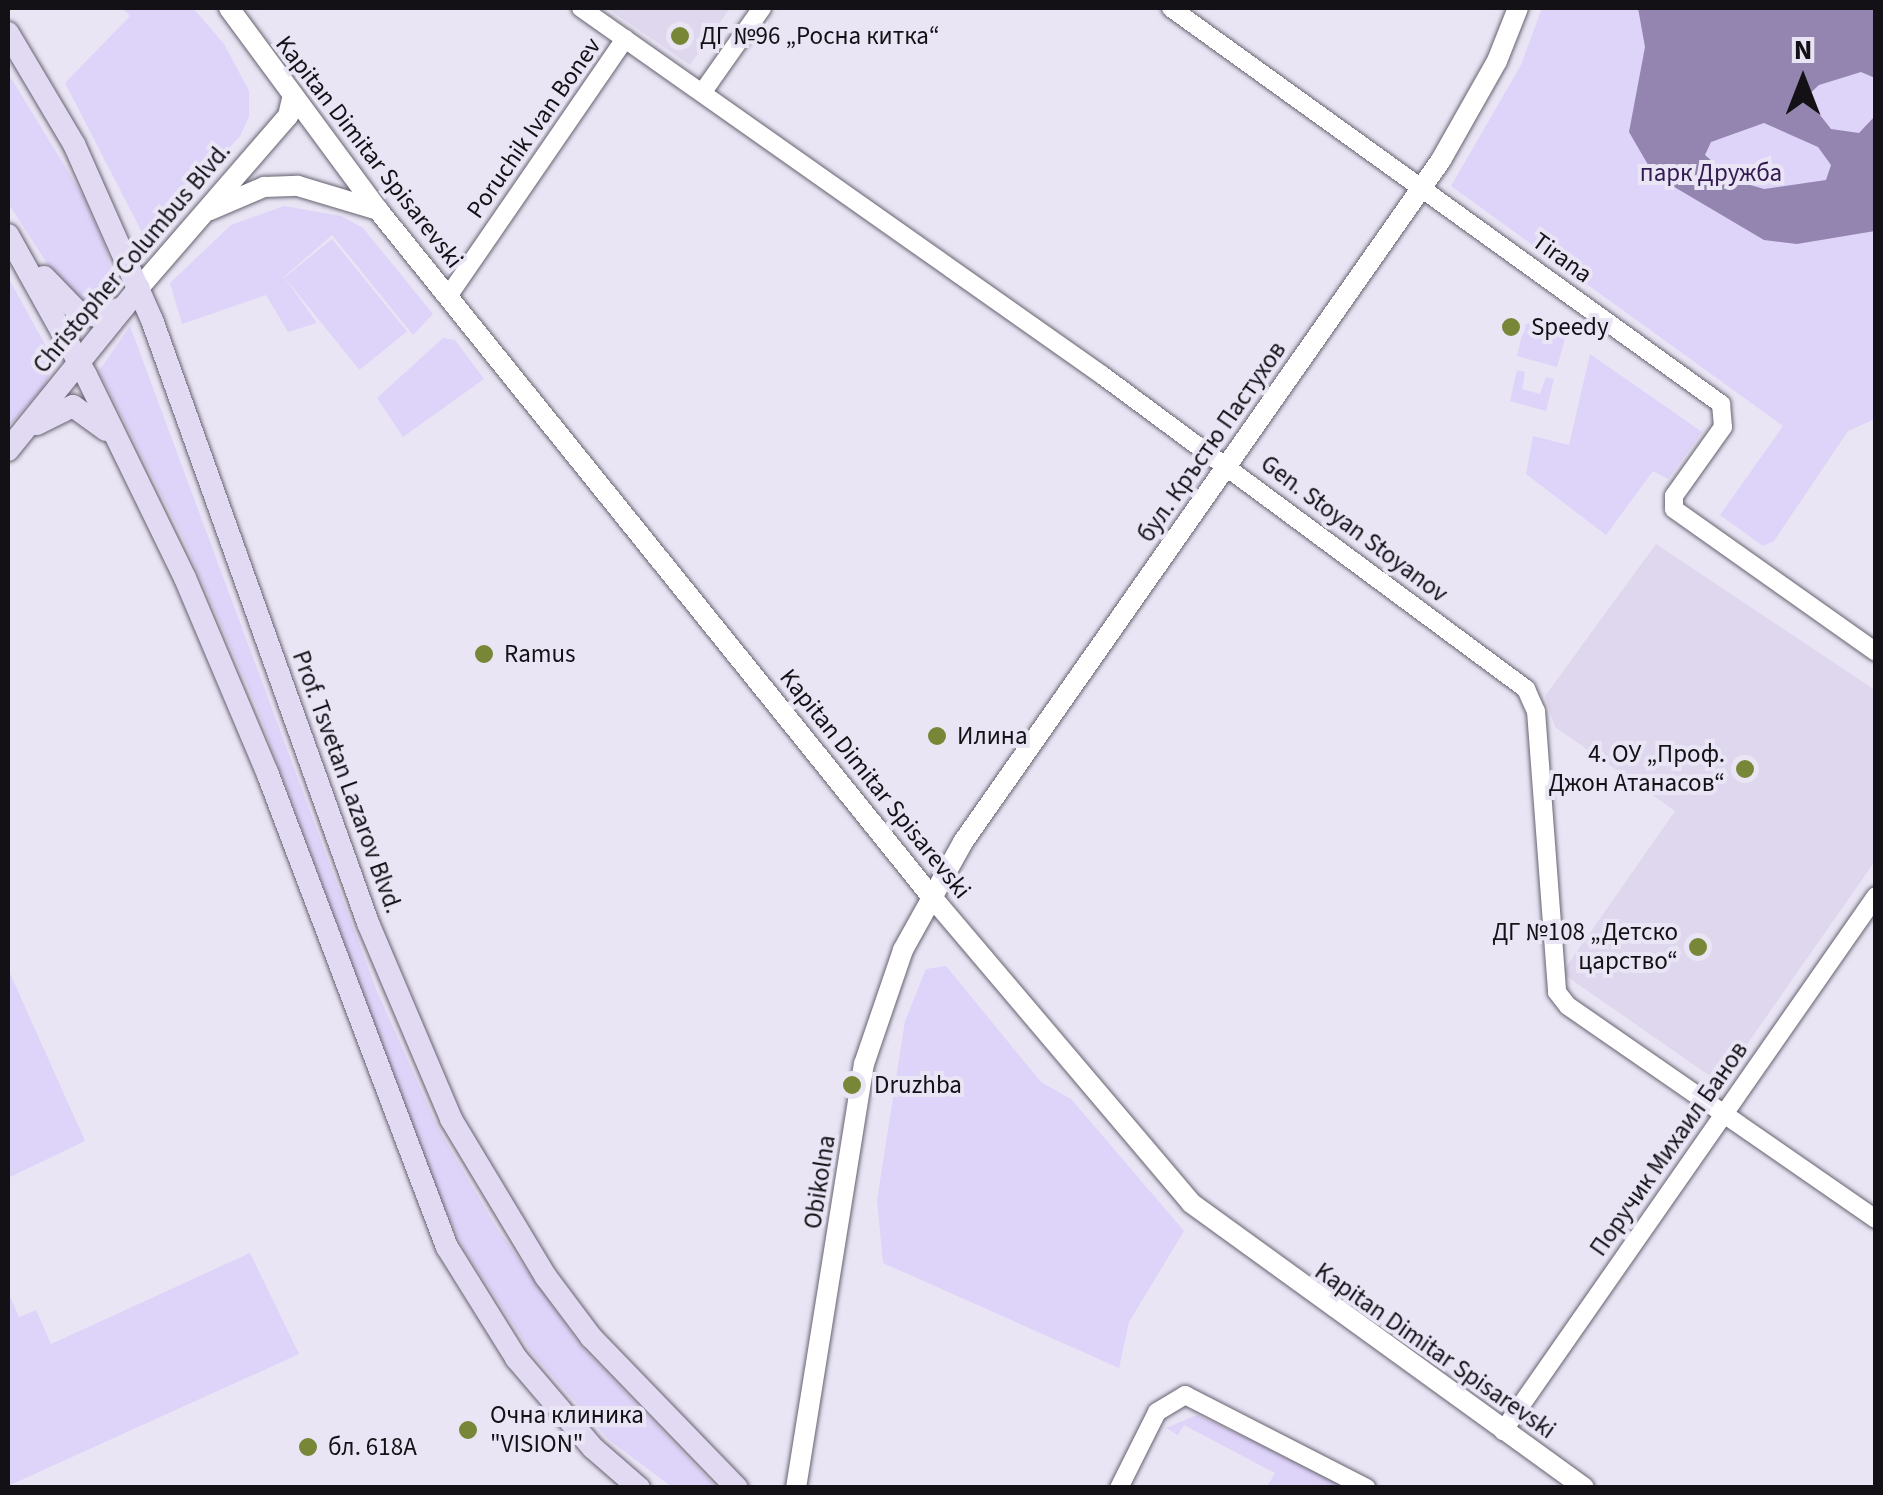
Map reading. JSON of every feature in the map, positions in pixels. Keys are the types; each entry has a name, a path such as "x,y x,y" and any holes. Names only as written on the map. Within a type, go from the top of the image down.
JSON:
{"main road":[{"name":"Prof. Tsvetan Lazarov Blvd.","path":"8,33 74,144 368,923 450,1119 591,1337 737,1488"},
{"path":"10,238 78,312 97,316 132,298"},
{"path":"10,238 124,449 266,772 447,1247 516,1358 593,1448 639,1488"},
{"name":"Christopher Columbus Blvd.","path":"11,446 132,298"},
{"path":"11,446 73,406 93,415 124,449"}],"street":[{"name":"Kapitan Dimitar Spisarevski","path":"229,8 378,210 931,896 1202,1213 1584,1488"},
{"name":"Gen. Stoyan Stoyanov","path":"580,8 1226,465 1526,689 1536,711 1557,992 1568,1006 1726,1110 1876,1220"},
{"path":"702,93 762,8"},
{"name":"Tirana","path":"1171,8 1721,404 1722,427 1674,496 1674,510 1876,652"},
{"name":"бул. Кръстю Пастухов","path":"931,896 1226,465 1422,188 1497,62 1518,8"},
{"name":"Рoruchik Ivan Bonev","path":"449,295 626,39"},
{"name":"Christopher Columbus Blvd.","path":"132,298 288,116 292,98"},
{"path":"204,213 264,186 298,186 378,210"},
{"name":"Obikolna","path":"796,1488 864,1064 895,968 931,896"},
{"name":"Поручик Михаил Банов","path":"1503,1431 1876,896"},
{"path":"1120,1488 1157,1412 1184,1394 1367,1488"}],"shaded area":[{"name":"ДГ №96 „Росна китка“","path":"607,8 730,8 690,65"},
{"path":"1638,8 1875,8 1875,78 1861,72 1819,85 1806,97 1831,129 1859,133 1875,116 1875,231 1797,244 1764,240 1654,175 1629,132 1645,47","holes":["1764,123 1818,147 1831,165 1826,180 1764,189 1733,180 1705,155 1711,142"]},
{"name":"4. ОУ „Проф. Джон Атанасов“","path":"1656,544 1875,690 1875,861 1720,1083 1562,973 1675,811 1555,727 1545,696"}],"green space":[{"path":"122,8 193,8 224,44 249,91 249,117 240,136 146,240 65,83 130,16"},
{"name":"парк Дружба","path":"1542,8 1875,8 1875,419 1848,431 1774,541 1763,546 1720,515 1783,426 1451,186 1521,65"},
{"path":"8,73 83,196 106,249 115,287 98,306 85,307 63,288 8,203"},
{"path":"284,206 341,216 363,228 433,314 413,335 332,235 284,277 317,323 288,332 266,295 182,324 170,283 231,225"},
{"path":"332,239 407,331 359,370 285,277"},
{"path":"8,277 54,361 45,386 8,427"},
{"path":"1538,316 1565,339 1557,367 1517,356 1524,326"},
{"path":"130,326 376,989 438,1128 496,1227 580,1345 716,1487 672,1487 609,1440 531,1352 464,1249 437,1192 257,708 183,538 99,371"},
{"path":"443,338 455,340 484,379 403,437 377,398"},
{"path":"1590,354 1702,432 1668,479 1653,471 1606,535 1526,474 1533,436 1569,445"},
{"path":"1517,370 1525,372 1522,389 1540,394 1546,377 1554,379 1546,411 1510,401"},
{"path":"946,966 1041,1082 1071,1099 1184,1231 1129,1322 1119,1368 883,1263 877,1200 905,1021 926,969"},
{"path":"8,972 85,1141 8,1178"},
{"path":"250,1253 299,1354 8,1486 8,1292 19,1317 36,1310 51,1344"},
{"path":"1197,1415 1353,1487 1268,1485 1275,1473 1184,1425 1178,1435 1166,1428"}],"place":[{"name":"ДГ №96 „Росна китка“","path":"680,36"},
{"name":"Speedy","path":"1511,327"},
{"name":"Ramus","path":"484,654"},
{"name":"Илина","path":"937,736"},
{"name":"4. ОУ „Проф. Джон Атанасов“","path":"1745,769"},
{"name":"ДГ №108 „Детско царство“","path":"1698,947"},
{"name":"Druzhba","path":"852,1085"},
{"name":"Очна клиника \"VISION\"","path":"468,1430"},
{"name":"бл. 618А","path":"308,1447"}]}
